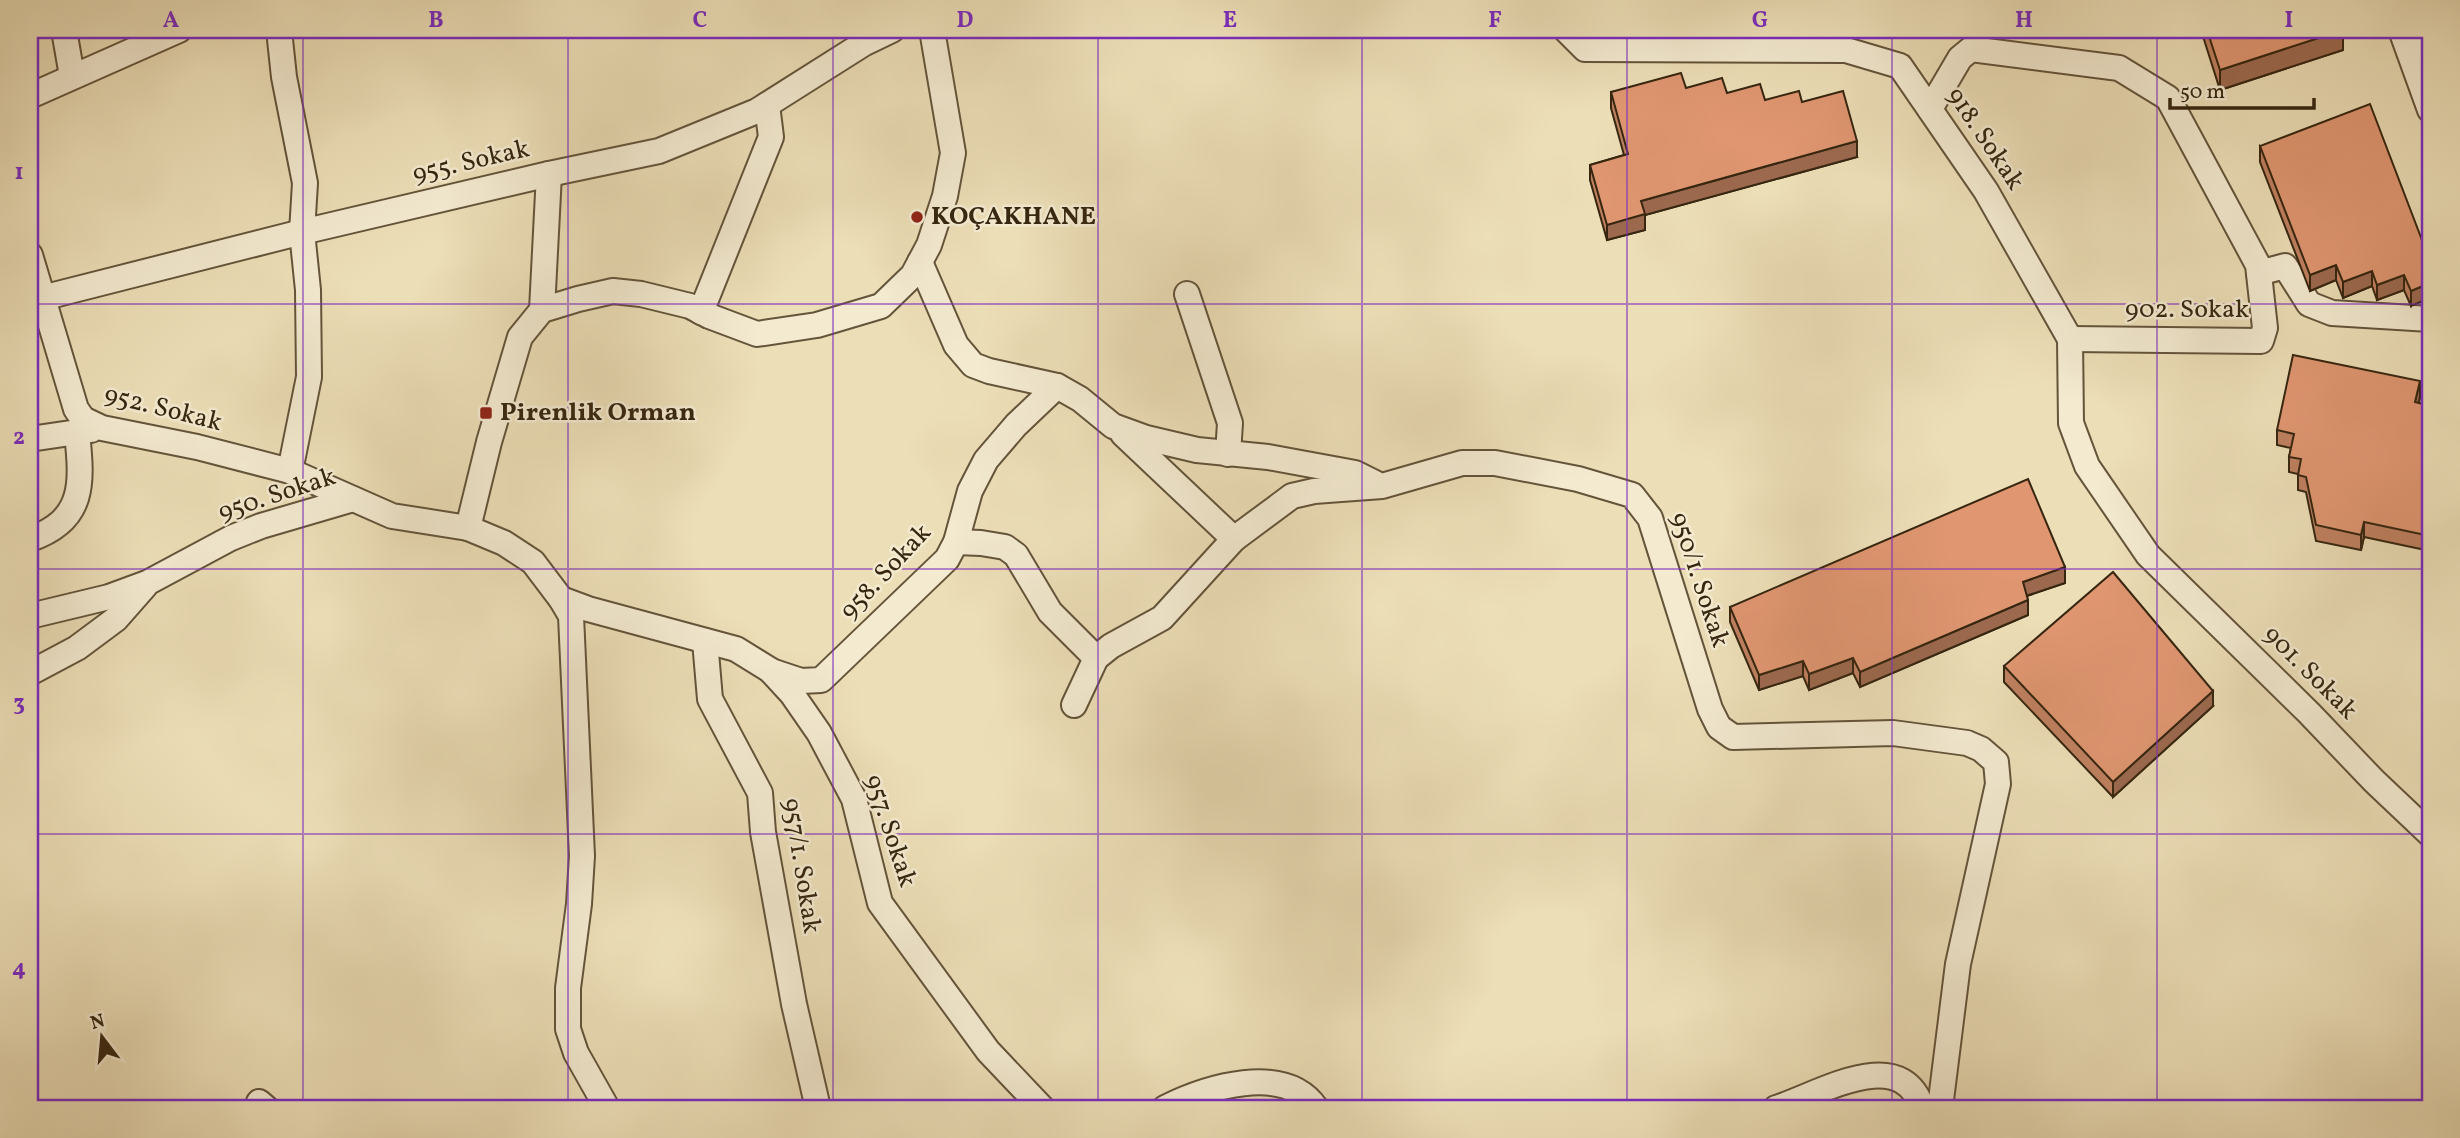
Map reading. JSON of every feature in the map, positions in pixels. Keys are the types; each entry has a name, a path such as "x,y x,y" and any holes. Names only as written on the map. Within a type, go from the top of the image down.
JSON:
{"street":[{"path":"64,30 72,76"},
{"path":"30,96 179,30"},
{"path":"279,30 284,77 304,183 302,232 308,290 309,377 290,471"},
{"name":"955. Sokak","path":"37,288 302,232 659,151 757,111 863,44 892,30"},
{"path":"607,1108 576,1053 568,1029 568,988 582,856 571,617 533,562 504,543 468,528 489,442 520,337 542,310 613,291 641,294 690,306 757,334 817,325 881,306 913,275 929,245 945,196 953,153 932,30"},
{"name":"918. Sokak","path":"1566,30 1586,48 1846,50 1900,66 1986,191 2070,340 2071,424 2087,466 2148,555"},
{"path":"2401,30 2430,110"},
{"path":"2426,30 2430,45"},
{"name":"902. Sokak","path":"1930,109 1961,58 1971,49 2119,68 2168,98 2258,265 2266,328 2261,341 2070,340"},
{"path":"701,312 771,136 767,105"},
{"path":"542,310 549,174"},
{"name":"952. Sokak","path":"30,255 37,288 76,409 83,419 102,428 197,447 290,471 353,499"},
{"path":"920,262 956,345 973,365 1057,386 1080,399 1137,445 1234,540"},
{"path":"2259,273 2285,265 2309,304 2332,313 2430,318"},
{"path":"1187,295 1230,423 1228,454"},
{"name":"958. Sokak","path":"770,670 801,681 821,680 947,559 956,542 970,491 986,460 1016,425 1057,386"},
{"path":"1113,426 1146,439 1197,450 1268,457 1355,473 1382,486"},
{"path":"30,439 102,428"},
{"path":"30,539 48,533 73,507 82,474 77,432"},
{"name":"950/1. Sokak","path":"1382,486 1462,463 1495,463 1578,479 1632,495 1650,518 1710,709 1719,727 1733,737 1894,733 1967,743 1981,749 1996,762 1998,784 1958,964 1940,1108"},
{"path":"1074,705 1096,658 1111,646 1162,618 1234,540 1292,496 1314,491 1382,486"},
{"name":"950. Sokak","path":"30,616 109,597 147,583 231,538 261,526 353,499 392,516 468,528"},
{"path":"956,542 1005,547 1016,555 1050,612 1096,658"},
{"name":"901. Sokak","path":"2148,555 2430,834"},
{"path":"30,673 77,648 117,619 147,583"},
{"name":"957. Sokak","path":"561,599 588,609 736,649 770,670 792,694 819,733 854,799 880,903 988,1051 1042,1108"},
{"name":"957/1. Sokak","path":"705,641 710,699 760,793 763,832 794,1004 818,1108"},
{"path":"1776,1108 1851,1080 1880,1074 1903,1079 1918,1094 1922,1108"},
{"path":"1165,1108 1189,1096 1223,1085 1260,1082 1286,1086 1311,1101 1317,1108"}],"building":[{"path":"2207,30 2343,30 2220,70"},
{"path":"1681,73 1686,88 1722,78 1727,93 1760,84 1765,100 1799,91 1802,102 1843,91 1857,141 1641,201 1645,214 1607,225 1590,165 1628,154 1611,92"},
{"path":"2370,104 2430,261 2430,283 2411,291 2404,275 2377,285 2372,271 2343,282 2336,265 2310,275 2260,146"},
{"path":"2293,355 2420,381 2415,402 2430,406 2430,536 2364,522 2361,535 2316,525 2306,477 2298,475 2301,459 2289,457 2294,434 2277,430"},
{"path":"2028,479 2065,567 2023,582 2028,600 1860,672 1853,658 1809,674 1803,661 1759,675 1730,607"},
{"path":"2113,572 2213,691 2113,782 2004,666"}],"place":[{"name":"KOÇAKHANE","path":"917,217"},
{"name":"Pirenlik Orman","path":"486,413"}]}
